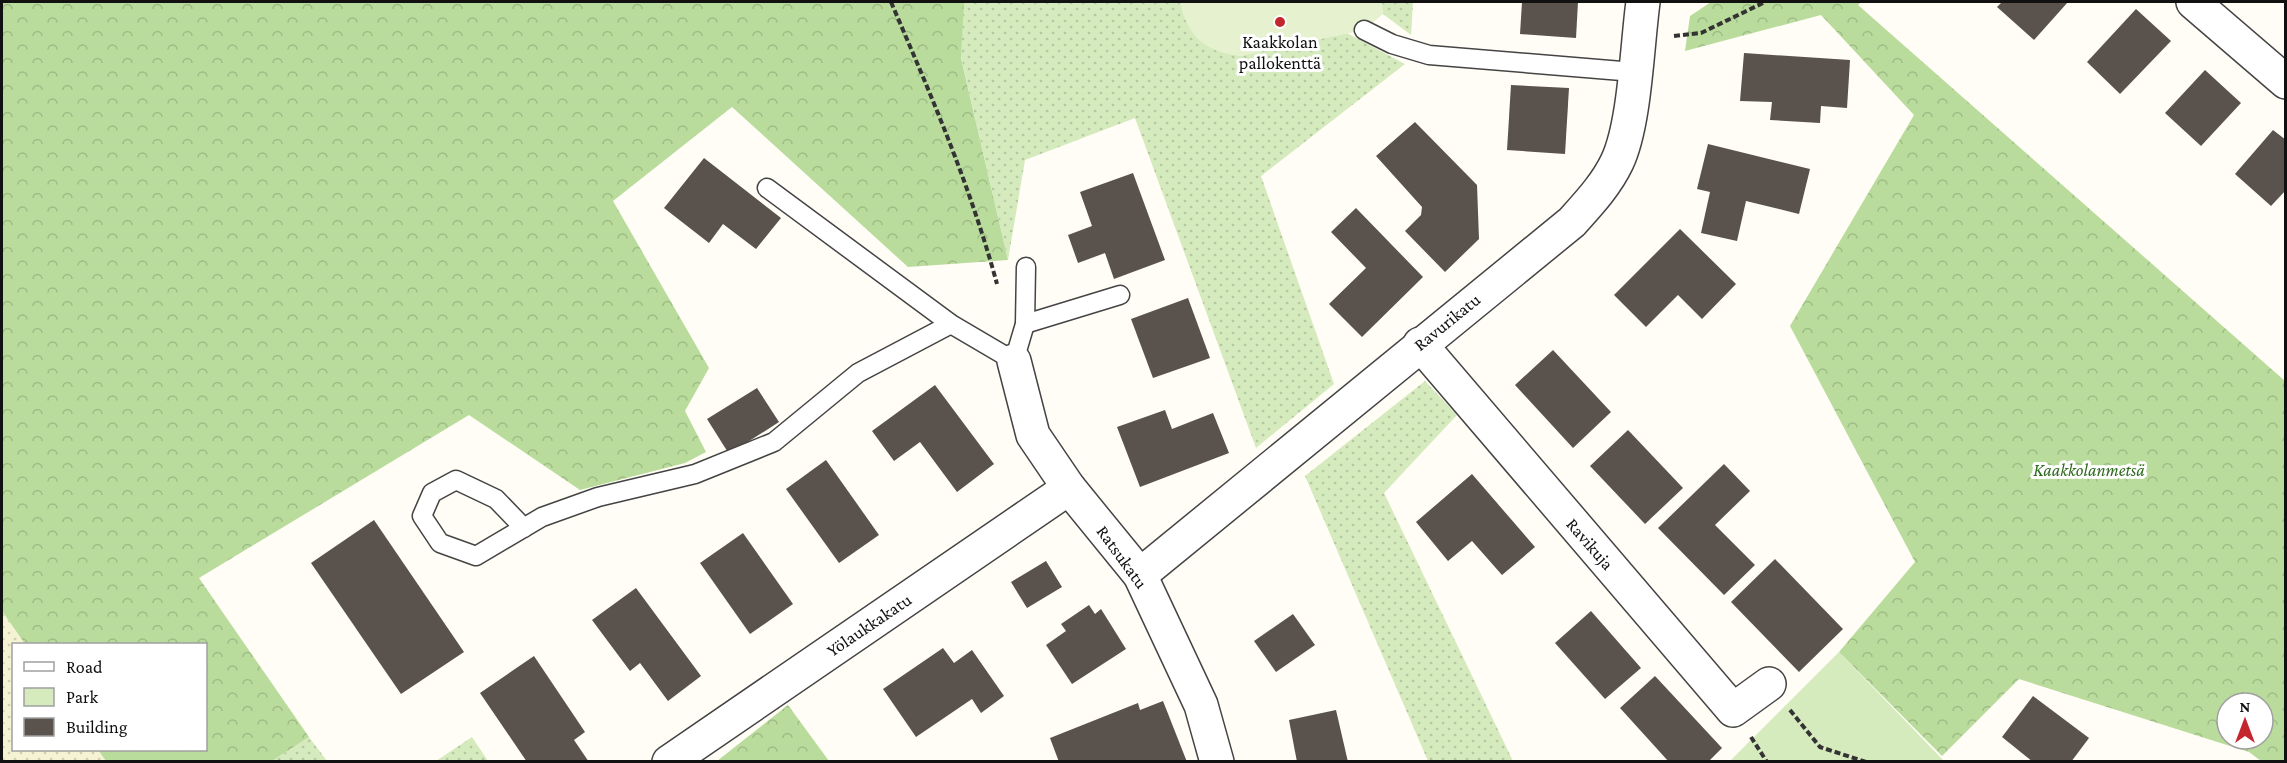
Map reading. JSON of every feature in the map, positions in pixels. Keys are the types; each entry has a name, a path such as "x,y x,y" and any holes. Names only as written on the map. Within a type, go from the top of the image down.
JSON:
{"street":[{"name":"Ravurikatu","path":"1140,576 1420,344 1572,222 1600,191 1618,161 1629,121 1642,2"},
{"path":"2193,2 2286,82"},
{"name":"Ravikuja","path":"1420,344 1733,710 1768,684"},
{"name":"Ratsukatu","path":"1014,361 1033,435 1069,489 1140,576 1201,705 1217,762"},
{"name":"Yölaukkakatu","path":"669,762 1069,489"}],"lane":[{"path":"1364,30 1392,44 1429,55 1636,57"},
{"path":"766,188 951,324 1014,361 1025,324 1026,267"},
{"path":"1025,324 1120,295"},
{"path":"524,528 496,499 456,480 432,493 422,516 440,543 476,556 524,528 542,517 598,497 695,474 774,442 858,373 951,324"}],"path":[{"path":"891,2 945,128 978,216 1000,296"},
{"path":"1636,57 1701,33 1765,2"},
{"path":"1768,684 1820,747 1866,762"}],"shaded area":[{"path":"2,611 24,643 12,643 12,751 99,751 106,761 2,761"}],"green space":[{"path":"2,2 964,2 961,58 1008,260 908,267 732,107 613,201 709,368 685,411 706,452 685,463 580,490 469,415 199,578 309,737 272,761 106,761 99,751 207,751 207,643 24,643 2,611"},
{"path":"963,2 1183,2 1240,56 1347,33 1405,64 1261,176 1334,384 1256,448 1135,118 1025,160 1008,260 961,57"},
{"name":"Kaakkolan pallokenttä","path":"1180,2 1381,2 1383,14 1364,30 1240,56 1217,51 1200,40 1187,24"},
{"path":"1381,2 1413,2 1411,35 1383,14"},
{"name":"Kaakkolanmetsä","path":"1711,2 1861,2 1858,5 2285,381 2285,761 2261,761 2246,751 2275,751 2275,691 2215,691 2215,741 2019,679 1942,756 1839,652 1915,562 1790,326 1914,115 1821,15 1685,51 1690,16"},
{"path":"1425,381 1457,415 1384,493 1513,761 1428,761 1305,476"},
{"path":"1839,652 1944,761 1730,761"},
{"path":"788,705 829,761 717,761"},
{"path":"309,737 327,761 272,761"},
{"path":"472,737 488,761 436,761"}],"building":[{"path":"1522,2 1578,2 1576,38 1520,34"},
{"path":"2002,2 2068,2 2034,40 1997,7"},
{"path":"2136,9 2171,41 2120,94 2087,62"},
{"path":"1744,53 1850,60 1847,108 1821,106 1820,123 1770,120 1772,102 1740,101"},
{"path":"2205,70 2241,103 2201,146 2165,113"},
{"path":"1511,85 1569,88 1565,154 1507,150"},
{"path":"1415,122 1477,185 1479,239 1445,272 1405,231 1421,215 1422,207 1376,156"},
{"path":"2273,130 2286,140 2286,190 2271,206 2235,174"},
{"path":"1708,144 1810,169 1799,214 1746,201 1737,241 1701,233 1710,192 1697,189"},
{"path":"704,158 781,218 756,249 723,224 709,243 664,208"},
{"path":"1133,173 1165,260 1114,279 1105,253 1078,263 1068,235 1092,226 1080,192"},
{"path":"1356,208 1423,277 1362,337 1329,304 1366,268 1331,232"},
{"path":"1680,229 1736,284 1702,319 1678,295 1646,327 1614,295"},
{"path":"1188,298 1210,358 1153,378 1131,319"},
{"path":"1553,350 1611,412 1573,448 1515,385"},
{"path":"935,385 994,464 957,492 920,442 894,461 872,431"},
{"path":"757,388 779,422 729,454 707,419"},
{"path":"1165,410 1172,429 1213,413 1229,453 1140,487 1117,427"},
{"path":"1628,430 1683,488 1645,524 1590,466"},
{"path":"826,460 879,535 839,563 786,489"},
{"path":"1724,464 1750,491 1715,525 1755,565 1724,595 1658,528"},
{"path":"1472,474 1535,547 1502,575 1472,541 1448,561 1416,522"},
{"path":"374,520 464,652 401,694 311,563"},
{"path":"743,533 793,604 750,634 700,563"},
{"path":"1775,559 1843,629 1799,672 1731,602"},
{"path":"1046,561 1062,587 1027,608 1011,582"},
{"path":"636,588 701,676 668,701 640,663 630,671 592,620"},
{"path":"1089,605 1095,614 1101,609 1126,649 1072,684 1046,645 1066,631 1061,624"},
{"path":"1591,611 1641,668 1605,699 1555,643"},
{"path":"1293,614 1315,645 1276,672 1254,641"},
{"path":"943,648 954,663 972,650 1004,696 981,713 972,699 916,737 883,689"},
{"path":"534,656 585,732 574,740 589,762 527,762 480,693"},
{"path":"1655,676 1722,748 1708,762 1669,762 1620,708"},
{"path":"2033,696 2089,738 2071,762 2033,762 2002,737"},
{"path":"1163,701 1187,762 1059,762 1050,738 1138,703 1140,710"},
{"path":"1336,710 1348,762 1297,762 1289,720"}],"place":[{"name":"Kaakkolan pallokenttä","path":"1280,22"}]}
